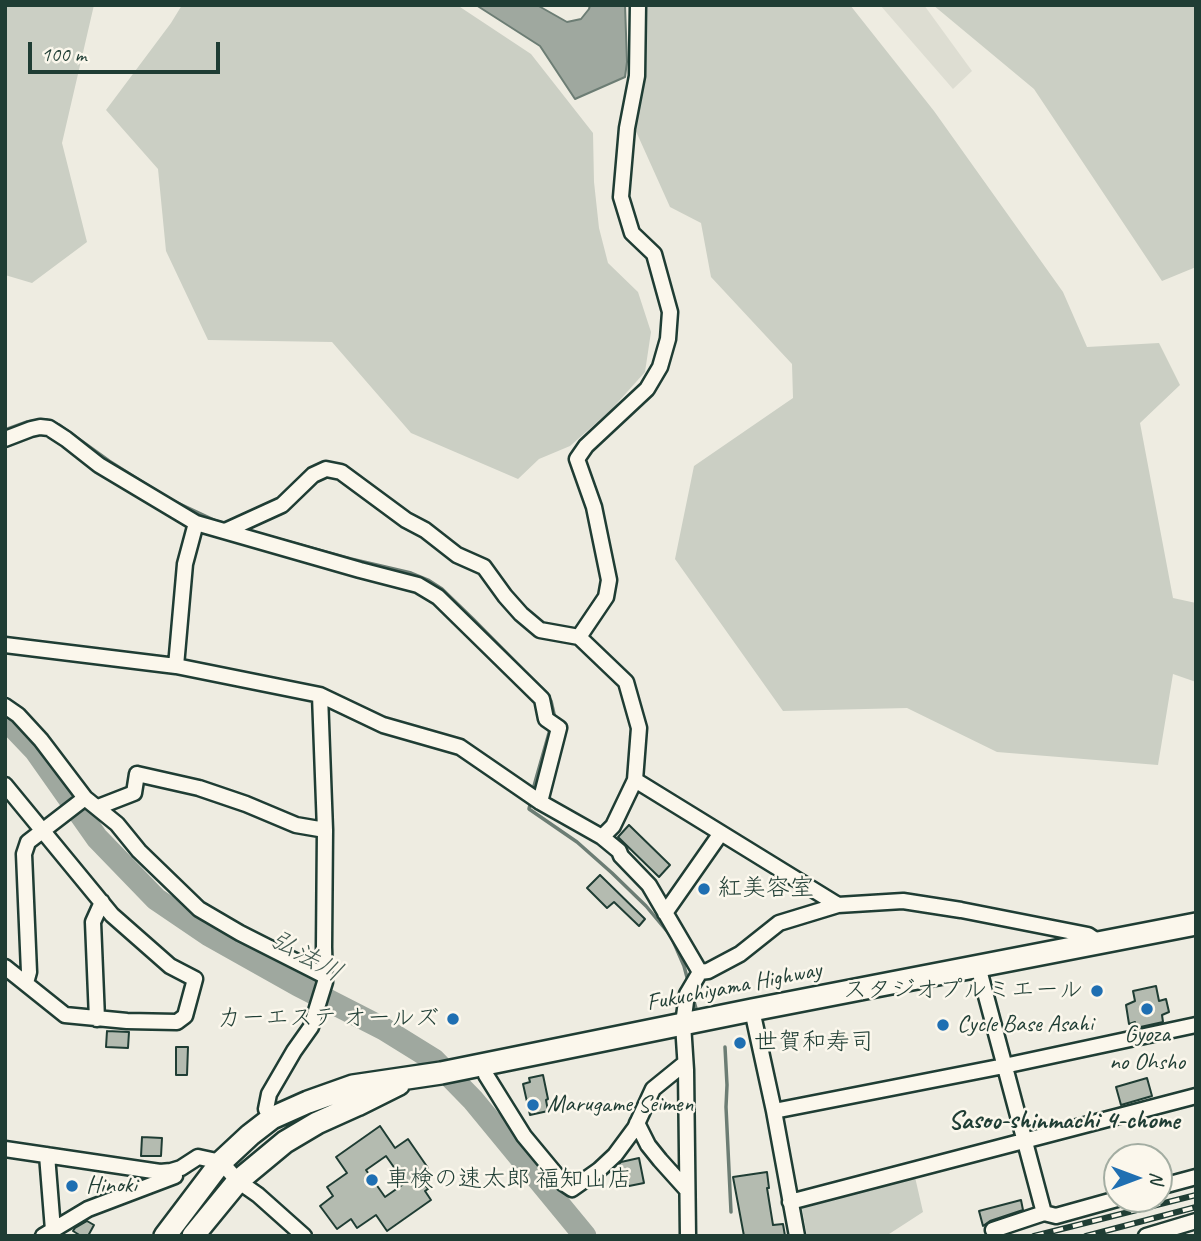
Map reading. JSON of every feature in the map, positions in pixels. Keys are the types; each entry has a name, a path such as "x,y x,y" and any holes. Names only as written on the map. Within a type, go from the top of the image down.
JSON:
{"highway":[{"name":"Fukuchiyama Highway","path":"165,1236 221,1162 250,1135 272,1118 353,1086 441,1073 1196,923"},
{"name":"Fukuchiyama Highway","path":"193,1236 238,1181 285,1142 317,1123 407,1079"}],"street":[{"path":"579,637 606,597 609,580 594,507 577,459 586,446 647,389 660,367 668,339 670,312 654,254 632,233 621,197 627,128 637,75 638,5"},
{"path":"5,439 31,429 49,428 99,465 196,523 418,585 438,597 542,699 547,719 559,728 540,802"},
{"path":"225,531 282,505 313,475 326,469 341,472 457,555 484,567 505,596 540,630 579,637 626,682 639,728 635,780 613,826 602,836"},
{"path":"176,666 185,564 196,523"},
{"path":"5,645 176,666 320,695 383,724 460,747 540,802 602,836 619,851 649,884 700,972"},
{"path":"272,1118 267,1109 270,1094 311,1027 325,982 325,830 320,695"},
{"path":"5,706 18,715 41,740 85,798 117,824 139,851 199,909 325,976"},
{"path":"99,807 134,793 137,775 198,788 296,825 325,830"},
{"path":"635,780 838,905"},
{"path":"5,785 112,915 170,966 195,979 185,1016 177,1022 97,1019 65,1015 5,967"},
{"path":"26,983 29,972 24,854 28,842 85,798"},
{"path":"665,913 721,833"},
{"path":"700,972 708,971 740,954 779,923 838,905 903,901 1088,935 1100,943"},
{"path":"97,1019 93,922 102,902"},
{"path":"978,966 1044,1213"},
{"path":"688,1236 683,1024 687,993 700,972"},
{"path":"752,1010 797,1236"},
{"path":"774,1111 1196,1025"},
{"path":"474,1065 486,1075 524,1136 563,1183 572,1189 615,1155 637,1123 653,1089 685,1063"},
{"path":"790,1202 1196,1096"},
{"path":"637,1123 648,1145 687,1190"},
{"path":"5,1149 160,1172 181,1168 198,1157 221,1162 238,1181 304,1236"},
{"path":"47,1155 48,1233"},
{"path":"48,1233 88,1209 186,1172 198,1162 221,1162"},
{"path":"1173,1183 1196,1177"},
{"path":"993,1230 1044,1213 1056,1216 1103,1203"},
{"path":"1146,1236 1196,1222"}],"shaded area":[{"path":"5,5 94,5 62,143 87,242 32,283 5,275"},
{"path":"182,5 457,5 531,54 593,133 599,228 608,263 638,292 651,332 645,372 610,411 570,446 539,459 518,479 411,433 332,342 208,340 166,251 158,169 106,110"},
{"path":"476,5 537,5 567,22 581,19 590,5 625,5 625,77 575,99 540,46"},
{"path":"641,5 850,5 934,111 1063,292 1087,347 1159,343 1180,385 1140,423 1173,598 1196,603 1196,682 1173,674 1158,765 997,752 907,708 783,711 675,559 694,466 793,398 792,364 711,277 701,223 670,207 630,118"},
{"path":"880,5 924,5 972,71 953,89"},
{"path":"933,5 1196,5 1196,267 1162,281 1034,89"},
{"path":"915,1177 923,1212 886,1236 807,1236 802,1208"}],"building":[{"path":"629,825 670,865 659,877 618,837"},
{"path":"600,875 645,919 639,926 614,902 607,908 587,888"},
{"name":"Gyoza no Ohsho","path":"1156,986 1159,1001 1166,999 1169,1012 1162,1015 1163,1022 1136,1028 1135,1022 1129,1024 1126,1005 1135,1001 1133,991"},
{"path":"107,1031 129,1032 128,1048 106,1047"},
{"path":"176,1047 188,1047 187,1075 176,1075"},
{"path":"543,1075 548,1111 530,1115 523,1084 530,1082 529,1078"},
{"path":"1147,1078 1152,1096 1121,1105 1116,1087"},
{"path":"380,1126 395,1148 408,1139 428,1168 418,1175 428,1189 425,1191 431,1200 387,1231 376,1215 357,1228 351,1219 337,1229 320,1206 333,1196 327,1187 347,1173 336,1157","holes":["386,1156 405,1183 385,1197 366,1170"]},
{"path":"142,1137 162,1138 161,1156 141,1156"},
{"path":"639,1158 644,1183 624,1187 619,1164"},
{"path":"767,1172 773,1225 783,1224 785,1236 744,1236 733,1177"},
{"path":"1021,1200 1023,1210 983,1226 979,1211"},
{"path":"87,1221 94,1225 88,1236 81,1236 73,1231 75,1228"}],"waterway":[{"path":"5,430 27,422 47,420 59,425 161,494"},
{"path":"171,500 228,525"},
{"path":"242,529 411,573 428,580 442,589 545,692 551,701 553,719"},
{"name":"弘法川","path":"5,722 35,750 97,838 156,899 209,935 384,1029 434,1060 473,1100 585,1236"},
{"path":"532,793 551,726"},
{"path":"531,800 529,809 577,842 646,906 671,936 688,981"},
{"path":"693,998 697,1012"},
{"path":"725,1047 731,1212"}],"railway":[{"path":"1034,1236 1196,1195"},
{"path":"1086,1236 1196,1207"}],"place":[{"name":"紅美容室","path":"704,889"},
{"name":"スタジオプルミエール","path":"1097,991"},
{"name":"Gyoza no Ohsho","path":"1147,1009"},
{"name":"カーエステ オールズ","path":"453,1019"},
{"name":"Cycle Base Asahi","path":"943,1025"},
{"name":"世賀和寿司","path":"740,1043"},
{"name":"Marugame Seimen","path":"533,1105"},
{"name":"車検の速太郎 福知山店","path":"372,1180"},
{"name":"Hinoki","path":"72,1186"}],"district":[{"name":"Sasoo-shinmachi 4-chome","path":"1064,1121"}]}
